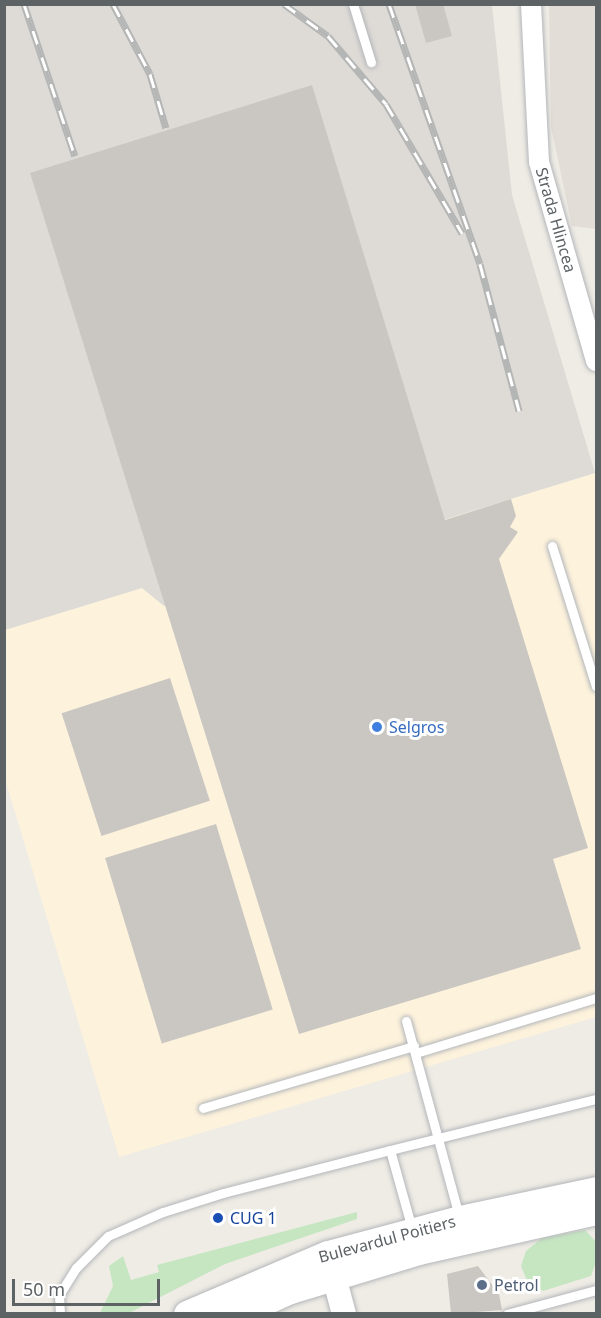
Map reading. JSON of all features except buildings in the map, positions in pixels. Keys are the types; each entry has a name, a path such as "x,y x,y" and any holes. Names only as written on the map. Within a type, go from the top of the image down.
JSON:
{"main road":[{"name":"Bulevardul Poitiers","path":"187,1314 331,1265 597,1190"},
{"name":"Bulevardul Poitiers","path":"462,1229 597,1211"},
{"name":"Bulevardul Poitiers","path":"237,1314 331,1265"}],"street":[{"name":"Strada Hlincea","path":"531,4 539,162 597,361"},
{"path":"331,1265 344,1314"}],"lane":[{"path":"353,4 371,62"},
{"path":"552,546 597,686"},
{"path":"203,1108 597,998"},
{"path":"406,1021 462,1229"},
{"path":"60,1314 59,1295 76,1268 108,1236 163,1212 224,1193 390,1150 597,1100"},
{"path":"390,1150 415,1241"},
{"path":"507,1314 597,1290"}],"shaded area":[{"path":"5,5 492,5 512,195 595,473 164,606 142,588 5,630"},
{"path":"549,5 596,5 596,229 572,226 551,127"},
{"path":"595,473 596,1017 119,1157 5,779 4,630 142,588 165,606"}],"green space":[{"path":"357,1212 357,1219 225,1264 129,1313 100,1313 113,1286 109,1266 123,1256 131,1280 159,1272 157,1265"},
{"path":"585,1230 596,1242 596,1262 591,1276 543,1291 528,1283 521,1266 526,1251 542,1238"}],"railway":[{"path":"24,4 75,156"},
{"path":"113,4 150,74 166,128"},
{"path":"284,4 328,36 386,104 462,233"},
{"path":"389,4 480,264 519,411"}],"place":[{"name":"Selgros","path":"377,727"},
{"name":"CUG 1","path":"218,1218"},
{"name":"Petrol","path":"482,1285"}]}
